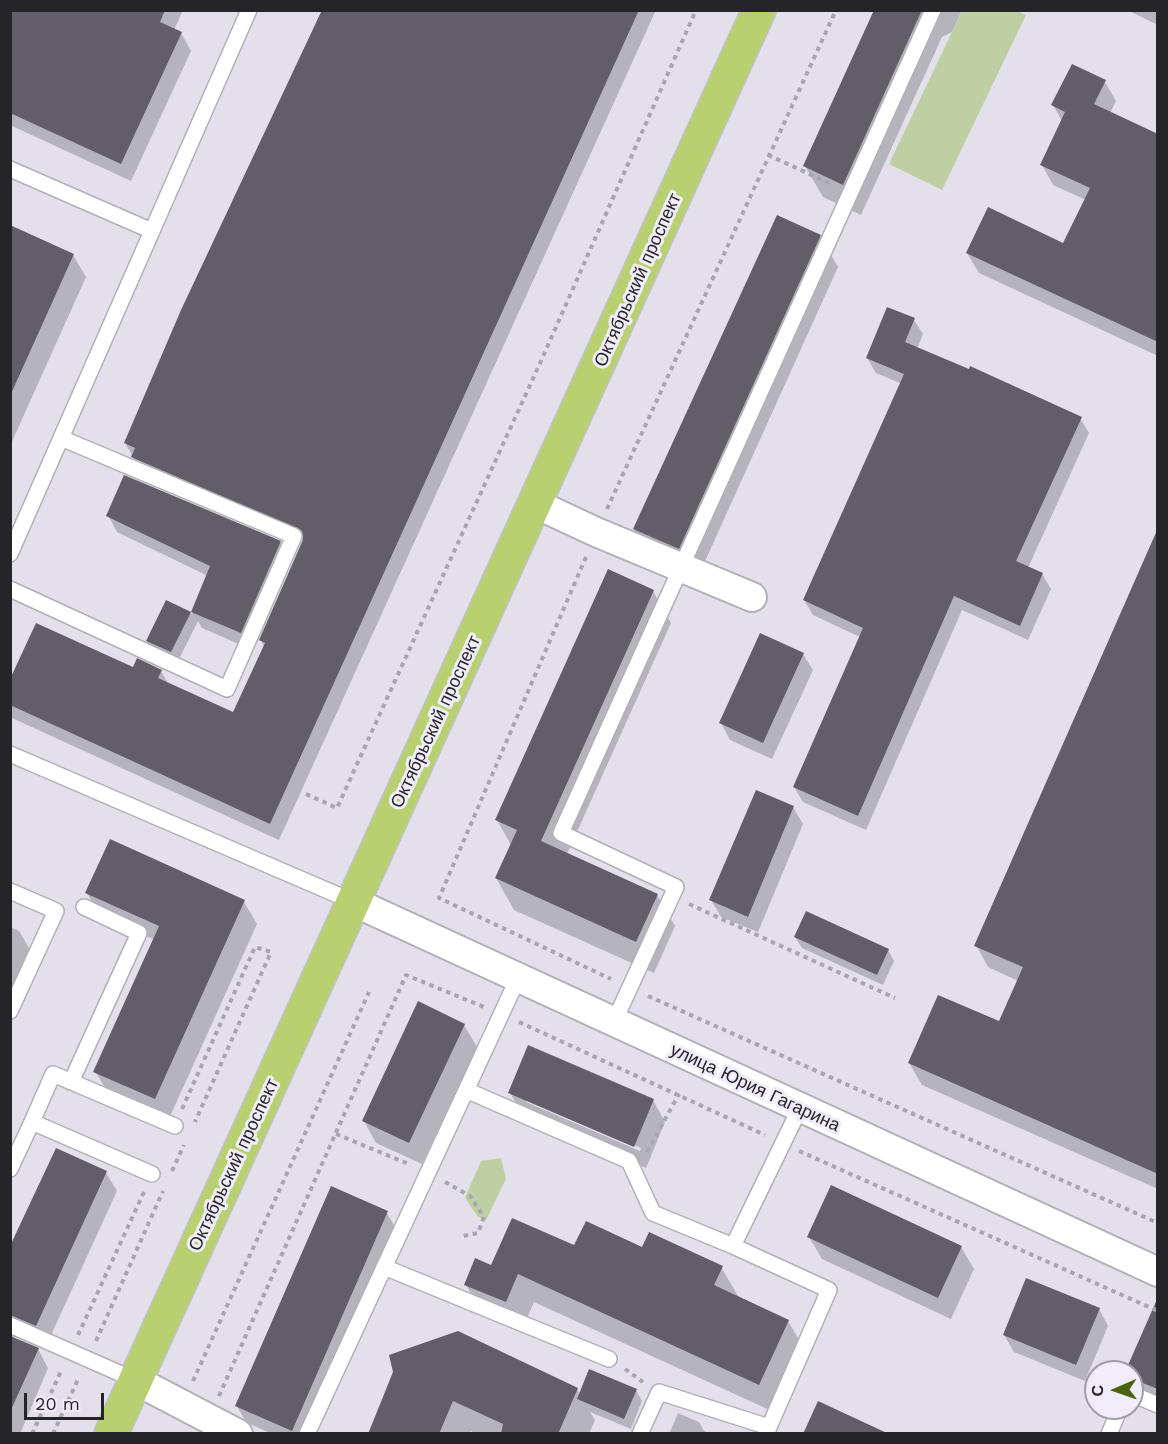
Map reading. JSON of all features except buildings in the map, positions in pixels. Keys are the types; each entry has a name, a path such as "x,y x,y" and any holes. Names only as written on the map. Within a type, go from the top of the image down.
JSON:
{"main road":[{"name":"Октябрьский проспект","path":"111,1434 759,10"}],"street":[{"path":"536,504 596,532 752,597"},
{"name":"улица Юрия Гагарина","path":"354,902 1158,1272"},
{"path":"135,1380 238,1434"}],"lane":[{"path":"10,554 249,10"},
{"path":"614,1022 676,887 561,833 933,10"},
{"path":"10,169 152,231"},
{"path":"10,589 227,689 294,536 62,438"},
{"path":"10,754 354,902"},
{"path":"10,891 56,911 10,1011"},
{"path":"71,1082 139,933 84,907"},
{"path":"307,1434 518,978"},
{"path":"10,1169 52,1074 175,1126"},
{"path":"466,1090 629,1161 653,1213 733,1246 829,1290 767,1430 659,1392 640,1434"},
{"path":"733,1246 800,1108"},
{"path":"32,1122 152,1174"},
{"path":"384,1267 609,1359"},
{"path":"10,1325 135,1380"},
{"path":"1144,1399 1158,1405"},
{"path":"1109,1434 1115,1420"}],"path":[{"path":"306,794 337,807 541,361 696,10"},
{"path":"836,10 596,532 439,898 629,988 1158,1223"},
{"path":"768,154 851,193"},
{"path":"671,896 895,998"},
{"path":"255,947 271,952"},
{"path":"182,1405 369,992"},
{"path":"634,1173 679,1094"},
{"path":"609,1359 659,1392"}],"green space":[{"path":"962,11 1016,11 1026,15 942,190 889,164"},
{"path":"501,1158 506,1179 486,1220 478,1217 465,1198 481,1161"}]}
